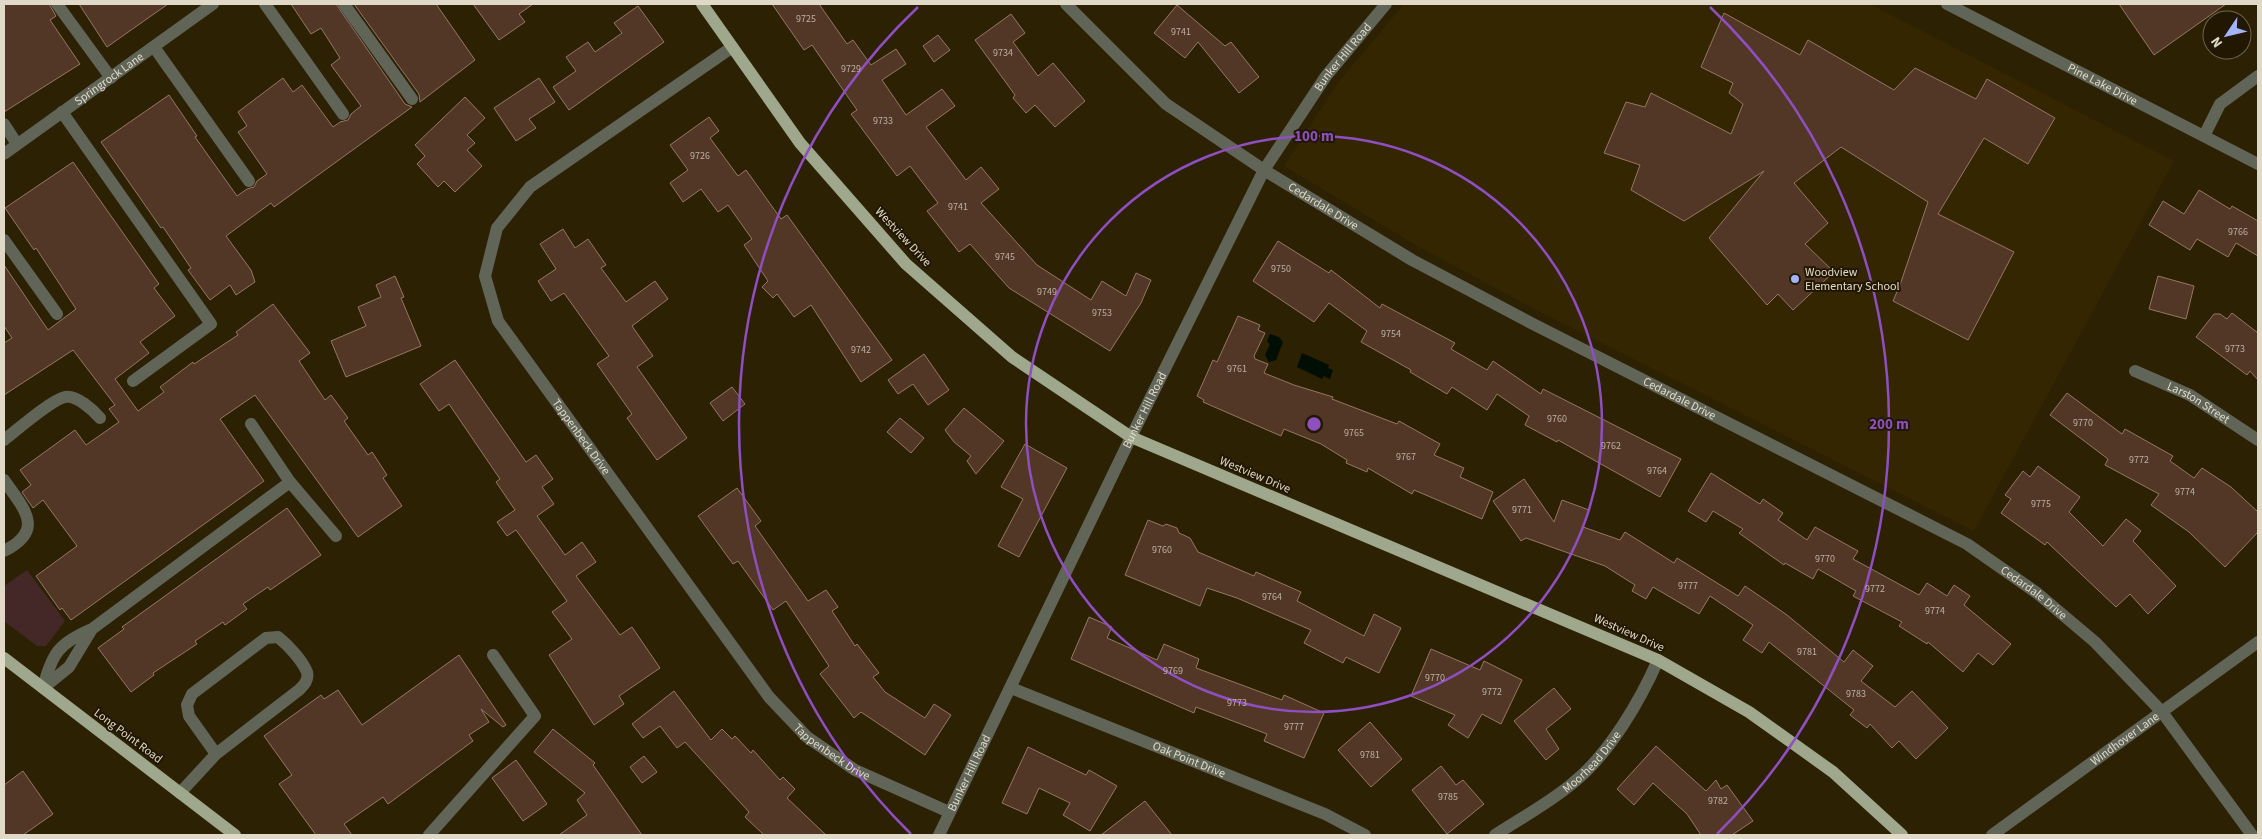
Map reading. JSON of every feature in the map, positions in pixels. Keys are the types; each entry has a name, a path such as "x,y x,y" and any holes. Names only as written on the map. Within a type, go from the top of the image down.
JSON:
{"main road":[{"name":"Westview Drive","path":"702,4 800,143 906,264 1012,357 1131,436 1658,660 1749,712 1833,772 1902,835"},
{"name":"Long Point Road","path":"4,658 236,835"}],"street":[{"path":"57,4 110,78"},
{"name":"Springrock Lane","path":"4,154 154,46 200,8 213,4"},
{"path":"265,4 343,114"},
{"path":"344,4 412,98"},
{"name":"Cedardale Drive","path":"1066,4 1166,104 1264,170 1412,260 1968,544 2037,593 2095,642 2162,712 2252,835"},
{"name":"Bunker Hill Road","path":"939,835 1131,436 1264,170 1326,76 1386,4"},
{"name":"Pine Lake Drive","path":"1947,4 2258,164"},
{"path":"154,46 249,181"},
{"name":"Tappenbeck Drive","path":"732,48 530,187 497,228 485,276 495,312 498,321 769,697 807,736 855,770 950,812"},
{"path":"2204,136 2220,104 2258,76"},
{"path":"62,112 211,324 133,381"},
{"path":"4,124 17,144"},
{"path":"4,240 57,314"},
{"name":"Larston Street","path":"2135,371 2190,395 2258,440"},
{"path":"4,440 53,403 65,397 78,399 100,418"},
{"path":"251,424 290,482 336,536"},
{"path":"4,480 23,508 28,521 26,534 16,545 4,551"},
{"path":"43,688 50,662 69,639 92,629 290,482"},
{"path":"43,688 69,668 92,629"},
{"path":"180,793 216,754 299,690 306,682 307,673 287,644 278,637 266,638 192,694 186,705 189,716 216,754"},
{"name":"Windhover Lane","path":"1992,835 2258,642"},
{"path":"429,835 535,716 493,654"},
{"name":"Moorhead Drive","path":"1495,835 1575,782 1609,744 1645,690 1658,660"},
{"name":"Oak Point Drive","path":"1011,688 1325,814 1366,835"}],"shaded area":[{"name":"Woodview Elementary School","path":"1404,4 1870,4 2174,161 1974,531 1540,312 1419,247 1284,166 1337,84"},
{"path":"1270,334 1279,337 1283,342 1276,360 1269,362 1265,355 1270,344 1267,342"},
{"path":"1302,353 1329,365 1328,368 1333,370 1330,379 1324,376 1322,379 1297,367"},
{"path":"27,570 65,621 46,646 37,646 4,621 4,586"}],"building":[{"path":"4,4 49,4 56,16 50,20 80,64 4,112"},
{"path":"79,4 168,4 107,47"},
{"path":"291,4 336,4 405,104 412,107 274,207 271,203 226,236 251,270 255,282 236,295 230,285 210,300 188,270 191,268 163,227 161,228 101,142 169,95 197,136 195,137 237,196 247,189 254,187 257,181 267,174 238,132 247,126 238,112 283,78 293,92 302,85 333,127 340,122 348,120 351,114 361,106 331,65 340,58 321,28 311,34"},
{"path":"354,4 436,4 475,60 420,102 419,94"},
{"path":"473,4 533,4 519,14 525,22 499,40"},
{"path":"772,4 819,4 847,44 853,40 871,65 896,49 906,64 882,80 906,115 942,89 955,106 926,127 966,180 981,167 999,189 981,203 1037,265 1091,300 1102,281 1126,296 1136,273 1151,280 1141,303 1110,351 1009,288 970,244 959,252 927,211 938,203 910,166 897,176 851,114 857,110 812,45 804,50"},
{"path":"2119,4 2226,4 2218,10 2202,10 2202,21 2154,55"},
{"path":"1177,5 1225,46 1231,42 1259,77 1239,93 1198,42 1185,58 1154,33"},
{"path":"638,6 664,42 569,110 553,87 576,71 566,57 588,42 595,52 622,33 614,23"},
{"path":"1724,13 1800,55 1808,40 1894,90 1915,68 1976,99 1987,79 2055,118 2028,164 1984,138 1938,214 2014,252 1968,340 1893,301 1928,202 1841,147 1794,183 1828,223 1805,244 1834,272 1793,310 1778,294 1767,305 1709,238 1764,171 1684,221 1631,190 1640,165 1604,153 1626,102 1645,107 1651,93 1731,134 1743,104 1729,93 1733,83 1701,67"},
{"path":"1011,14 1025,33 1013,42 1038,76 1053,63 1085,101 1055,127 1035,105 1026,113 1013,98 1015,95 975,40"},
{"path":"938,35 950,50 934,62 923,46"},
{"path":"539,78 555,102 529,119 536,128 516,141 494,108"},
{"path":"465,97 485,118 467,135 475,143 467,150 482,166 455,192 444,181 438,187 417,164 425,156 415,145"},
{"path":"709,117 719,131 710,138 738,176 746,170 781,219 787,215 892,360 861,382 811,305 794,317 777,294 773,298 762,287 768,281 744,245 752,239 728,205 718,212 701,189 683,202 670,183 688,170 670,145"},
{"path":"73,162 159,284 154,288 175,316 140,342 149,353 115,379 138,411 164,392 160,387 193,362 194,364 238,335 236,332 273,304 310,353 299,361 325,400 331,395 348,418 344,421 368,455 372,452 387,475 383,478 402,506 358,537 255,395 220,419 264,481 71,620 62,608 60,610 36,576 77,546 43,500 33,508 22,492 31,485 20,470 75,430 86,445 119,422 109,409 115,405 73,350 4,395 4,343 12,338 4,326 4,265 48,330 76,309 36,248 34,250 5,208"},
{"path":"2199,190 2230,209 2232,206 2258,221 2258,256 2236,243 2228,257 2197,239 2190,250 2149,225 2163,201 2184,214"},
{"path":"563,229 575,248 588,239 606,265 601,268 626,302 655,281 668,299 632,326 653,356 637,367 687,438 657,460 627,418 632,414 597,364 609,356 564,293 551,301 538,281 556,269 540,244"},
{"path":"1278,241 1329,273 1331,270 1380,308 1382,304 1455,343 1451,349 1487,370 1493,361 1541,394 1543,389 1681,459 1660,497 1558,440 1557,442 1525,425 1529,416 1497,394 1487,410 1452,387 1447,394 1410,372 1411,370 1361,342 1367,331 1329,303 1314,322 1253,281"},
{"path":"395,276 404,297 401,298 421,346 346,377 331,341 366,326 358,307 381,297 376,285"},
{"path":"2158,276 2194,286 2186,319 2149,309"},
{"path":"2232,313 2258,333 2258,380 2250,371 2247,375 2196,337 2214,314 2220,314 2227,319"},
{"path":"1238,316 1260,325 1258,330 1265,333 1254,356 1255,359 1268,364 1264,373 1333,397 1332,399 1397,424 1399,421 1440,444 1434,455 1464,468 1460,477 1493,492 1482,519 1414,490 1412,494 1368,468 1367,472 1346,463 1347,460 1321,444 1284,429 1281,436 1203,402 1204,400 1197,396 1213,360 1217,362"},
{"path":"924,354 949,390 928,405 913,384 898,394 888,380"},
{"path":"455,360 526,462 536,455 553,479 542,487 554,504 537,516 565,555 582,542 596,562 576,576 620,635 632,627 660,668 619,696 624,704 594,725 549,655 572,639 552,612 567,601 516,530 507,536 497,522 515,510 496,482 500,479 449,404 439,411 420,384"},
{"path":"732,387 745,404 723,421 710,403"},
{"path":"2067,393 2122,434 2125,429 2173,456 2170,461 2194,478 2202,468 2231,487 2258,512 2258,532 2225,567 2189,532 2151,505 2159,494 2105,465 2108,459 2050,415"},
{"path":"964,408 1004,441 976,474 967,461 971,456 954,442 945,430"},
{"path":"900,418 924,438 911,453 887,432"},
{"path":"1025,444 1067,468 1019,557 998,546 1023,499 1001,487"},
{"path":"2038,466 2080,497 2069,512 2103,546 2126,519 2141,531 2133,541 2176,586 2148,614 2130,594 2116,607 2047,542 2045,545 2001,513 2011,499 2005,495 2023,471 2030,477"},
{"path":"1711,473 1760,504 1763,499 1783,513 1778,520 1807,540 1815,527 1858,551 1853,559 1919,595 1927,583 1947,596 1954,585 1970,596 1964,605 2011,644 1993,665 1978,653 1963,672 1928,642 1927,644 1899,626 1902,622 1853,596 1856,591 1818,569 1813,579 1785,563 1784,565 1739,533 1743,529 1713,511 1706,522 1688,511"},
{"path":"1524,479 1554,522 1562,500 1589,510 1583,527 1620,540 1625,532 1674,563 1677,558 1738,596 1745,586 1787,615 1844,662 1853,650 1873,666 1861,681 1895,707 1912,691 1948,728 1916,759 1899,741 1892,748 1870,724 1867,728 1850,715 1854,710 1769,642 1762,653 1743,640 1753,625 1710,596 1699,614 1653,587 1646,599 1632,591 1635,585 1605,566 1526,538 1521,541 1493,501"},
{"path":"737,488 761,521 755,526 808,601 826,590 838,607 832,611 855,646 857,644 879,673 873,677 885,692 925,718 934,704 951,715 925,755 861,712 854,718 820,674 829,666 786,601 773,610 738,561 733,564 698,516"},
{"path":"287,508 321,555 270,590 268,587 243,604 247,609 225,625 223,622 195,641 197,644 153,673 154,675 131,692 98,648 124,629 122,627"},
{"path":"1148,520 1163,526 1166,524 1177,528 1179,533 1190,538 1198,552 1254,576 1256,572 1301,592 1297,601 1364,636 1374,614 1401,628 1379,673 1346,657 1343,663 1304,643 1311,630 1237,598 1207,588 1200,606 1125,575"},
{"path":"1089,617 1112,627 1107,638 1157,660 1164,644 1199,659 1196,668 1282,700 1284,695 1324,713 1304,758 1264,741 1267,734 1196,707 1194,713 1071,659"},
{"path":"1431,649 1480,670 1484,661 1522,680 1501,724 1482,714 1468,738 1448,725 1455,715 1411,696"},
{"path":"459,655 506,725 503,727 481,709 489,722 469,735 473,741 388,804 383,797 344,824 352,835 316,835 279,784 292,775 264,736 321,695 324,699 338,690 362,725"},
{"path":"1554,688 1571,709 1546,729 1559,749 1546,760 1514,721"},
{"path":"674,691 711,740 722,729 732,739 735,736 751,753 753,750 780,780 783,777 795,789 787,798 826,835 764,835 745,817 749,812 685,742 677,748 660,726 643,738 632,724"},
{"path":"1370,722 1402,759 1371,787 1338,750"},
{"path":"553,729 595,763 593,765 642,835 559,835 587,815 577,800 585,793 534,752"},
{"path":"1656,746 1706,791 1716,780 1721,789 1727,785 1753,821 1732,835 1701,835 1687,814 1653,783 1634,805 1617,789"},
{"path":"1028,747 1086,775 1089,770 1117,786 1090,831 1063,815 1070,803 1039,788 1027,814 1002,803"},
{"path":"644,756 657,772 642,783 630,767"},
{"path":"516,760 547,804 523,821 492,778"},
{"path":"1441,766 1456,785 1463,780 1484,804 1447,834 1412,790"},
{"path":"23,771 53,814 23,835 4,835 4,785"},
{"path":"1145,801 1172,835 1101,835"}],"place":[{"name":"Woodview Elementary School","path":"1795,279"}]}
